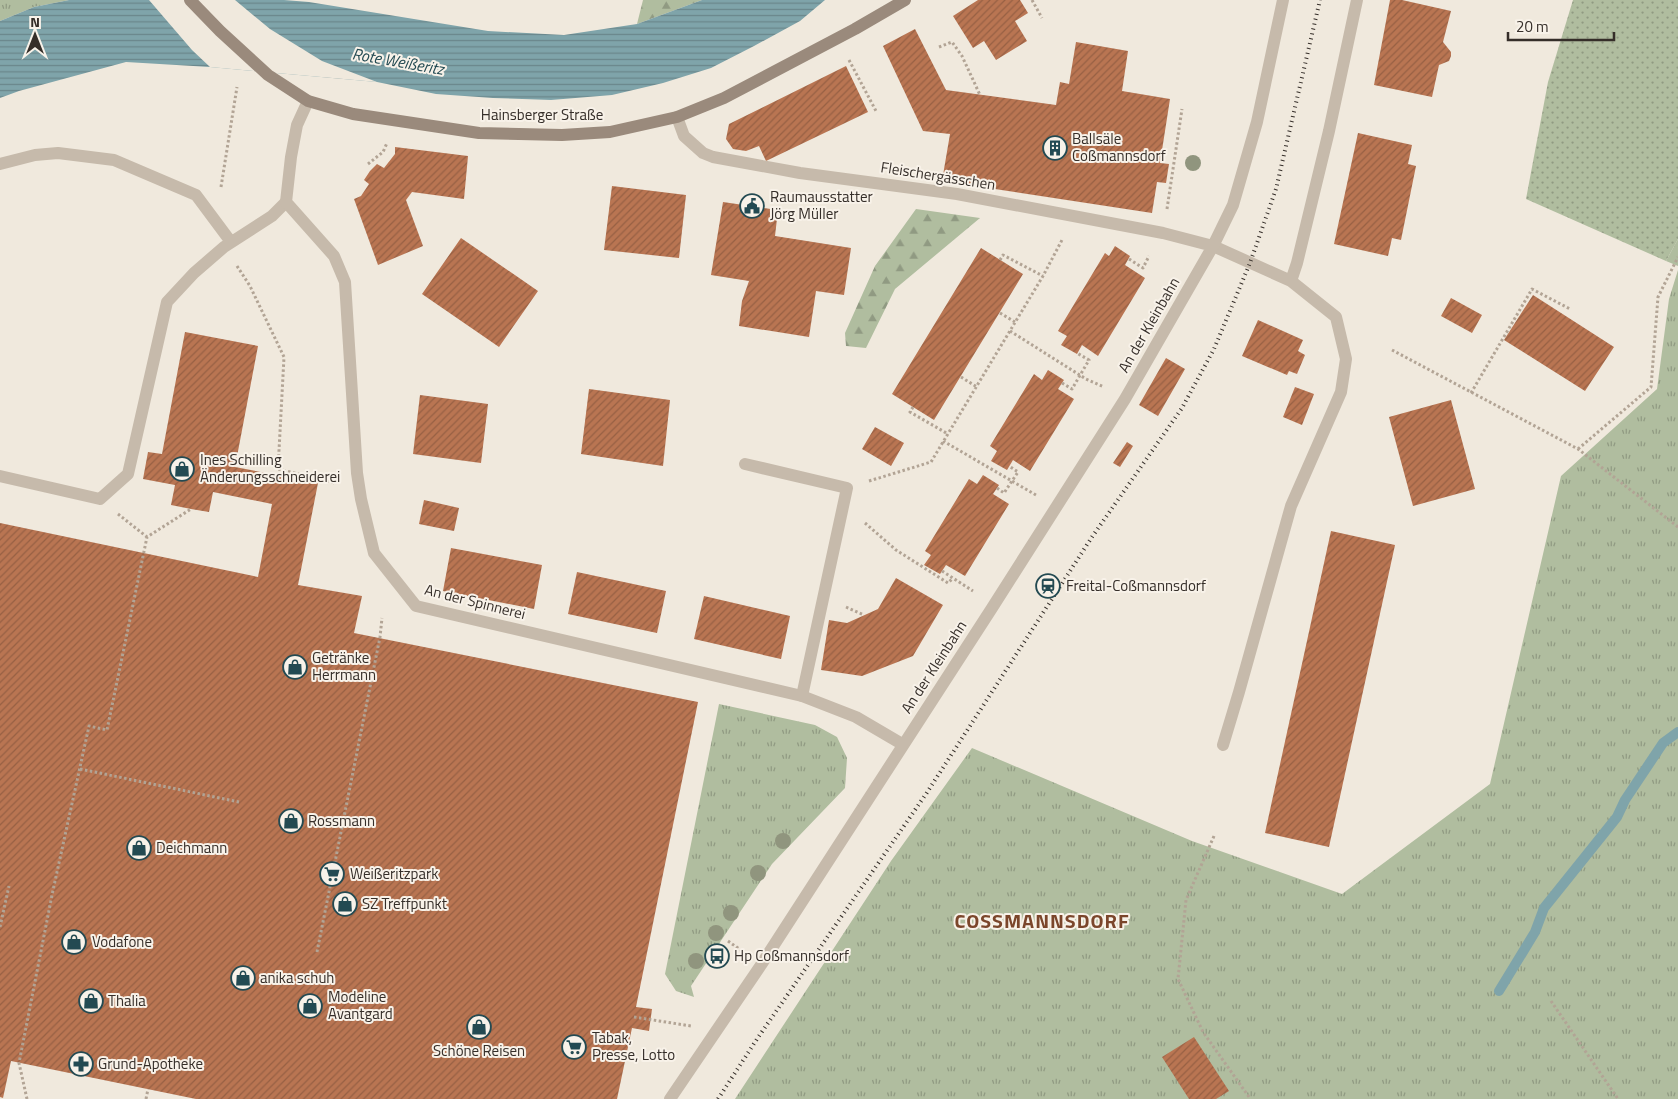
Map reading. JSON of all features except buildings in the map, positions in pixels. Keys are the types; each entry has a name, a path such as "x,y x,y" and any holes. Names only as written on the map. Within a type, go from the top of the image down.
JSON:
{"street":[{"name":"Hainsberger Straße","path":"190,0 220,31 268,75 308,101 352,114 480,132 562,135 610,132 677,117 724,98 855,29 905,0"},
{"name":"An der Kleinbahn","path":"670,1099 761,965 902,744 992,608 1125,399 1213,246 1233,204 1257,122 1283,0"},
{"path":"1291,281 1329,131 1357,0"},
{"path":"0,476 100,499 128,474 167,302 194,273 228,244 272,216 286,202 297,125 308,101"},
{"name":"Fleischergässchen","path":"677,117 684,136 702,153 712,157 800,173 957,194 1163,233 1213,246"},
{"path":"0,164 35,155 58,153 114,160 196,195 213,217 228,244"},
{"name":"An der Spinnerei","path":"286,202 334,256 345,282 357,474 361,499 374,553 416,606 802,696 856,717 902,744"},
{"path":"1213,246 1291,281 1336,317 1346,359 1341,392 1291,506 1223,745"},
{"path":"745,464 847,488 802,696"}],"path":[{"path":"1032,0 1042,18"},
{"path":"939,47 952,42 962,56 980,95"},
{"path":"851,64 876,111"},
{"path":"213,217 220,193 237,86"},
{"path":"1163,233 1182,109"},
{"path":"368,164 383,152 389,140"},
{"path":"847,488 932,462 1063,239"},
{"path":"228,244 284,357 278,469 342,485"},
{"path":"1000,260 1003,255 1043,276"},
{"path":"1578,449 1651,387 1658,296 1678,256"},
{"path":"1129,259 1143,268 1147,260"},
{"path":"1471,393 1532,289 1570,310"},
{"path":"1000,313 1015,322"},
{"path":"1010,331 1080,375 1107,388"},
{"path":"1392,350 1578,449 1678,527"},
{"path":"1062,383 1072,389 1089,360 1077,352"},
{"path":"960,377 976,387"},
{"path":"913,407 910,412 948,434"},
{"path":"943,441 1037,496"},
{"path":"997,488 1004,493 1018,472 1009,466"},
{"path":"100,499 147,537"},
{"path":"843,504 896,550 948,583 953,578"},
{"path":"27,1099 19,1063 88,726 107,730 147,537 190,509"},
{"path":"942,571 975,592"},
{"path":"317,952 380,637 382,618"},
{"path":"80,769 239,802"},
{"path":"1214,836 1186,900 1178,979 1202,1032 1250,1098"},
{"path":"0,927 9,886"},
{"path":"1551,1001 1618,1099"},
{"path":"634,1017 692,1026"},
{"path":"146,1099 148,1089"}],"green space":[{"path":"0,0 69,0 34,7 0,21"},
{"path":"643,0 702,0 637,24"},
{"path":"1573,0 1678,0 1678,239 1666,261 1526,199 1548,82"},
{"path":"916,209 980,218 895,289 866,348 846,346 845,333 875,266"},
{"path":"1678,239 1678,266 1666,261"},
{"path":"1678,270 1678,1099 735,1099 891,861 972,748 1192,841 1342,894 1490,784 1561,476 1657,389 1669,299"},
{"path":"719,704 815,725 837,737 847,758 845,788 772,864 691,986 694,997 676,991 665,974"}],"water":[{"name":"Rote Weißeritz","path":"69,0 284,0 309,2 488,31 564,35 637,24 702,0 825,0 800,21 711,68 663,83 612,95 551,100 493,98 436,94 377,82 210,67 126,62 19,91 0,98 0,21 34,7"}],"pier":[{"path":"149,0 235,0 270,29 322,61 377,82 210,67 192,50"}],"waterway":[{"path":"1499,991 1535,932 1544,908 1617,817 1625,800 1663,743 1678,732"}],"railway":[{"path":"718,1099 757,1039 926,794 1092,537 1182,408 1214,349 1250,263 1276,189 1320,0"}],"place":[{"name":"Ballsäle Coßmannsdorf","path":"1055,148"},
{"name":"Raumausstatter Jörg Müller","path":"752,206"},
{"name":"Ines Schilling Änderungsschneiderei","path":"182,469"},
{"name":"Freital-Coßmannsdorf","path":"1048,586"},
{"name":"Getränke Herrmann","path":"295,667"},
{"name":"Rossmann","path":"291,821"},
{"name":"Deichmann","path":"139,848"},
{"name":"Weißeritzpark","path":"332,874"},
{"name":"SZ Treffpunkt","path":"345,904"},
{"name":"Vodafone","path":"74,942"},
{"name":"Hp Coßmannsdorf","path":"717,956"},
{"name":"anika schuh","path":"243,978"},
{"name":"Thalia","path":"91,1001"},
{"name":"Modeline Avantgard","path":"310,1006"},
{"name":"Schöne Reisen","path":"479,1027"},
{"name":"Tabak, Presse, Lotto","path":"574,1047"},
{"name":"Grund-Apotheke","path":"81,1064"}],"district":[{"name":"COSSMANNSDORF","path":"1042,921"}]}
